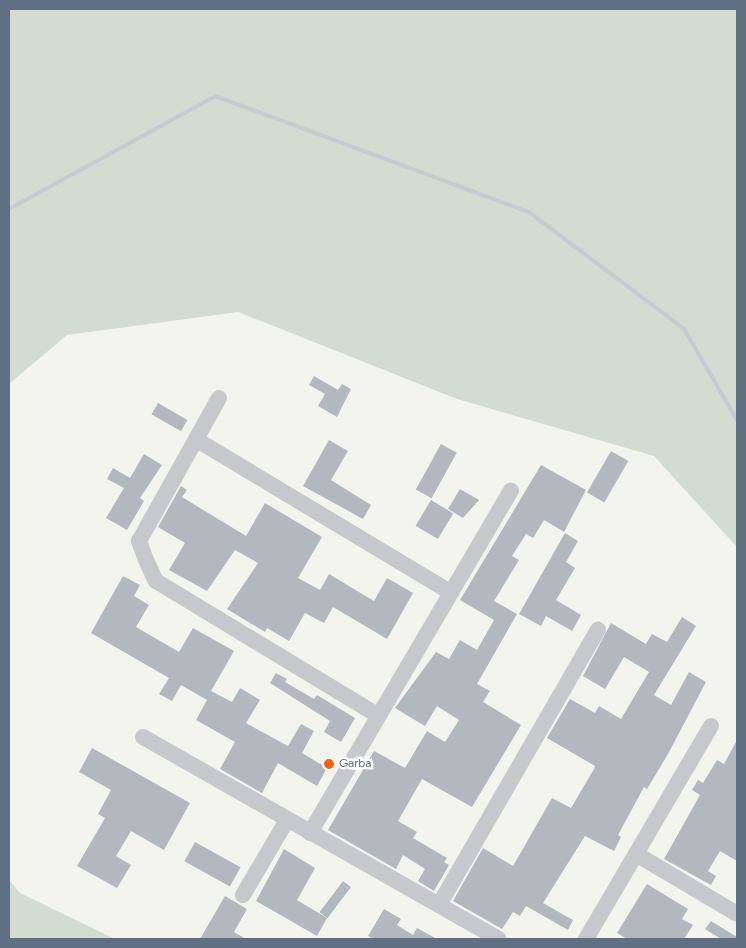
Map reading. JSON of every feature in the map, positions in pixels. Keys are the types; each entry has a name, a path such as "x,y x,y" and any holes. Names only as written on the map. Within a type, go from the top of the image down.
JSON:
{"street":[{"path":"219,398 139,541 156,581 377,715"},
{"path":"196,440 450,592"},
{"path":"310,833 377,715 511,491"},
{"path":"439,905 598,630"},
{"path":"586,939 711,726"},
{"path":"143,737 499,939"},
{"path":"243,895 287,820"},
{"path":"636,854 737,914"}],"shaded area":[{"path":"9,9 737,9 737,547 654,456 457,399 238,312 67,335 9,384"},
{"path":"9,880 20,893 115,939 9,939"}],"building":[{"path":"314,376 338,390 342,384 351,389 337,417 318,406 325,394 309,385"},
{"path":"158,403 187,420 181,431 152,414"},
{"path":"329,440 348,451 331,480 371,505 363,519 303,486"},
{"path":"441,444 457,453 432,498 416,489"},
{"path":"611,451 628,461 604,503 587,493"},
{"path":"144,454 162,465 140,498 144,501 127,530 106,518 124,488 107,479 113,468 130,478"},
{"path":"541,465 586,490 564,532 544,520 533,538 526,534 512,556 519,560 494,601 517,614 477,684 490,691 483,702 521,725 472,807 422,779 398,821 417,832 413,838 447,858 444,862 449,865 434,891 418,881 425,869 403,855 396,869 328,830 374,751 405,768 427,731 445,742 459,720 437,706 425,726 395,708 436,652 449,659 460,640 477,650 494,620 460,600"},
{"path":"181,486 187,490 182,497 246,536 265,503 322,537 298,578 320,590 329,574 374,601 387,578 413,593 387,639 333,607 324,623 305,613 289,641 267,628 265,632 227,609 258,563 235,550 207,591 169,570 185,543 158,527"},
{"path":"460,489 479,500 463,518 448,509"},
{"path":"431,500 453,513 438,539 416,526"},
{"path":"565,533 578,541 566,562 575,568 556,600 581,615 572,631 546,616 541,626 519,614"},
{"path":"123,576 140,585 134,596 149,605 136,627 179,652 193,628 234,651 211,691 232,702 240,688 260,700 246,723 288,746 301,724 314,731 302,753 327,768 317,786 278,763 262,793 220,769 235,742 196,720 207,700 181,685 172,701 159,694 169,678 91,633"},
{"path":"682,617 696,626 654,695 671,705 689,672 706,682 668,754 647,789 644,787 618,835 621,837 614,851 585,836 543,903 573,920 568,930 526,906 520,916 513,912 502,929 453,901 483,848 513,866 552,798 571,808 594,769 595,766 547,738 570,699 595,713 599,706 621,719 649,672 624,657 605,689 583,676 611,623 646,644 652,634 667,642"},
{"path":"276,673 287,679 285,682 314,699 317,695 355,718 341,742 324,732 330,721 270,683"},
{"path":"737,740 737,861 720,851 708,871 716,876 711,885 664,859 700,795 692,790 698,780 703,783 717,760 724,764"},
{"path":"92,748 190,803 164,850 131,831 116,856 131,865 117,888 77,866 105,818 98,814 111,790 79,772"},
{"path":"195,842 240,867 230,886 184,861"},
{"path":"284,849 315,868 297,900 327,918 317,936 256,901"},
{"path":"343,881 351,887 328,918 320,912"},
{"path":"647,884 688,909 682,919 693,925 684,939 627,939 617,933"},
{"path":"225,896 247,909 234,932 246,939 200,939"},
{"path":"384,909 401,919 397,925 413,935 417,928 437,939 374,939 368,936"},
{"path":"711,921 737,937 737,939 721,939 705,929"}],"waterway":[{"path":"9,209 215,96 529,212 684,329 737,420"}],"place":[{"name":"Garba","path":"329,764"}]}
